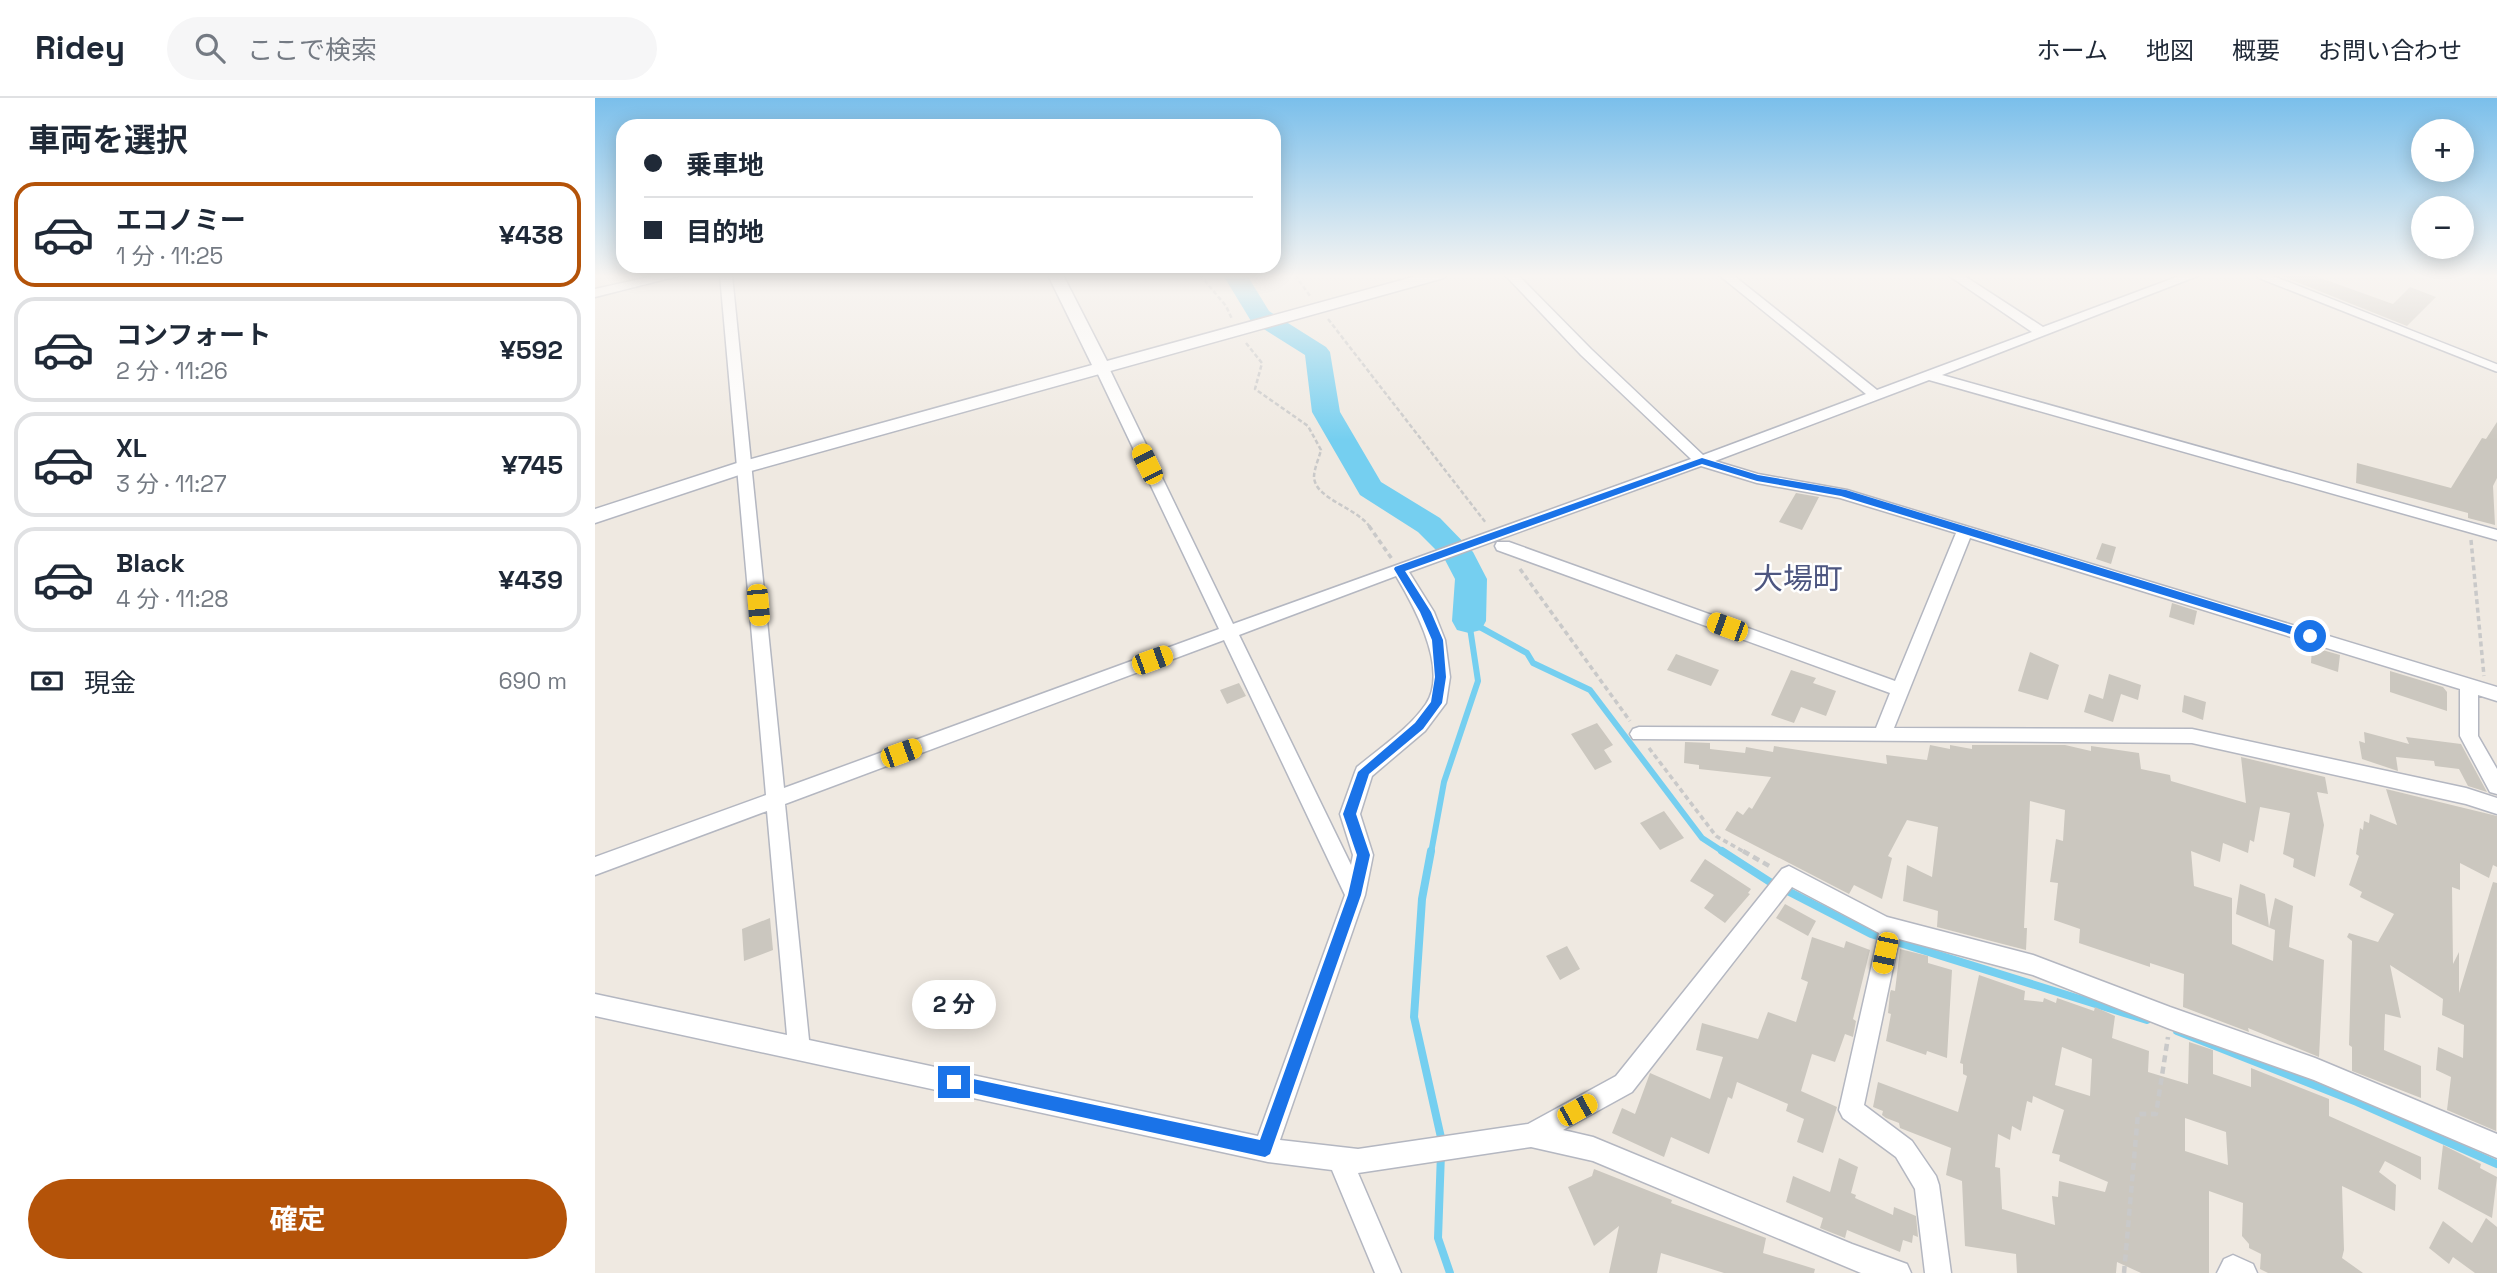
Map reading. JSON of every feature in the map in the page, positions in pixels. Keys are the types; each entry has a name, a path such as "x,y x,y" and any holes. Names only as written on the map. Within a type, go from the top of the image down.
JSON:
{"street":[{"path":"731,330 799,1049"},
{"path":"1083,330 1355,895"},
{"path":"595,516 744,467 1245,330"},
{"path":"1564,330 1702,461 1757,478 1842,493 2484,689 2469,736 2497,786"},
{"path":"1794,330 1877,396"},
{"path":"2038,330 2043,333"},
{"path":"595,866 1402,568 1495,539 2051,330"},
{"path":"1931,376 2497,535"},
{"path":"1882,735 1965,530"},
{"path":"1495,539 1900,690"},
{"path":"1265,1149 1355,895 1363,855 1350,814 1364,772 1419,726 1437,703 1441,677 1437,640 1426,612 1402,568"},
{"path":"1639,734 2192,736 2466,796 2497,806"},
{"path":"1523,1137 1623,1084 1782,883 1891,928 2033,965 2170,1018 2315,1069 2497,1146"},
{"path":"1891,928 1851,1110 1904,1149 1927,1185 1938,1273"},
{"path":"595,1005 1265,1149 1370,1159 1523,1137 1593,1149 1852,1257 1898,1273"},
{"path":"1339,1158 1388,1273"},
{"path":"2230,1273 2233,1268 2243,1273"}],"lane":[{"path":"2400,330 2497,368"}],"path":[{"path":"1336,330 1495,539 1677,788 1716,836 1782,883"},
{"path":"1238,332 1262,363 1255,389 1308,426 1321,450 1314,478 1319,493 1362,516 1402,568"},
{"path":"2469,528 2484,689"},
{"path":"2124,1273 2138,1114 2156,1114 2168,1033"}],"building":[{"path":"2497,422 2497,478 2493,486 2495,525 2468,518 2468,513 2356,483 2357,463 2451,488 2482,438 2486,439"},
{"path":"1796,493 1819,497 1802,530 1779,522"},
{"path":"2102,543 2116,547 2111,564 2096,559"},
{"path":"2172,603 2197,611 2194,625 2169,617"},
{"path":"2312,647 2340,655 2338,672 2311,663"},
{"path":"2030,652 2059,665 2048,700 2018,691"},
{"path":"1676,654 1719,670 1711,686 1667,670"},
{"path":"1791,670 1816,678 1813,683 1836,691 1826,716 1801,707 1794,723 1771,715"},
{"path":"2390,671 2443,687 2447,692 2447,711 2390,692"},
{"path":"2109,674 2141,685 2138,700 2121,694 2113,722 2084,712 2089,694 2103,699"},
{"path":"1239,683 1246,696 1227,704 1220,690"},
{"path":"2184,695 2206,702 2203,720 2182,712"},
{"path":"1597,723 1613,745 1604,750 1612,762 1595,770 1571,734"},
{"path":"2364,732 2409,744 2406,737 2461,744 2487,792 2468,786 2459,769 2435,766 2434,761 2396,757 2398,771 2362,759 2359,741 2365,743"},
{"path":"1685,742 1710,743 1710,749 1745,753 1746,747 1773,752 1774,746 1887,764 1886,755 1927,760 1930,745 1972,749 1972,745 2065,745 2091,751 2091,746 2139,753 2141,769 2170,775 2171,781 2246,803 2241,757 2325,777 2328,794 2317,792 2324,825 2315,877 2293,867 2294,859 2283,854 2290,813 2260,807 2254,842 2250,840 2248,853 2223,843 2220,862 2191,851 2194,886 2232,898 2232,944 2273,961 2275,930 2236,914 2240,884 2265,894 2269,927 2275,898 2293,906 2289,947 2324,960 2319,1057 2248,1028 2249,1032 2183,1007 2184,974 2150,963 2150,967 2079,943 2080,929 2054,920 2058,883 2050,882 2056,839 2063,841 2065,810 2030,801 2024,928 2027,928 2026,950 1937,927 1938,911 1903,901 1907,865 1932,877 1938,827 1907,820 1888,856 1892,858 1882,899 1854,885 1849,894 1725,830 1737,811 1743,815 1749,807 1752,809 1771,777 1699,769 1699,765 1684,763"},
{"path":"2386,789 2497,816 2497,867 2493,865 2489,878 2460,863 2460,890 2452,887 2453,964 2459,952 2459,993 2493,882 2497,883 2496,1131 2447,1110 2451,1077 2436,1070 2438,1047 2463,1058 2464,1025 2442,1015 2443,999 2390,965 2401,1018 2385,1014 2384,1050 2421,1066 2421,1098 2352,1071 2352,1047 2349,1045 2352,941 2347,937 2349,933 2378,942 2394,914 2360,897 2362,892 2349,885 2359,856 2356,854 2360,828 2363,830 2364,821 2369,823 2370,814 2397,825"},
{"path":"1664,811 1684,838 1660,850 1640,823"},
{"path":"1705,859 1751,889 1748,893 1750,894 1725,923 1704,908 1714,895 1690,881"},
{"path":"1785,904 1816,921 1808,936 1776,918"},
{"path":"770,918 773,950 744,961 742,929"},
{"path":"1812,937 1844,948 1846,941 1870,950 1853,1019 1856,1021 1853,1037 1845,1034 1835,1062 1812,1054 1801,1091 1837,1107 1823,1153 1797,1142 1804,1119 1786,1111 1788,1104 1737,1082 1732,1099 1728,1097 1709,1154 1671,1137 1664,1157 1612,1133 1622,1108 1635,1114 1650,1073 1710,1099 1723,1057 1696,1050 1702,1023 1758,1039 1768,1012 1796,1022 1808,982 1801,979"},
{"path":"1567,946 1580,969 1560,980 1546,956"},
{"path":"1900,949 1928,956 1928,963 1952,970 1947,1058 1927,1051 1926,1055 1886,1041 1891,1014 1888,1013 1890,993 1891,990 1895,991"},
{"path":"1979,975 2025,991 2024,1000 2043,1002 2044,998 2056,1003 2057,998 2094,1011 2095,1007 2115,1016 2112,1038 2149,1051 2148,1072 2188,1084 2189,1042 2213,1050 2213,1074 2251,1087 2251,1068 2329,1099 2329,1116 2421,1157 2421,1180 2385,1161 2379,1172 2396,1185 2395,1211 2342,1186 2342,1258 2363,1273 2268,1273 2260,1269 2261,1254 2249,1248 2242,1236 2243,1203 2209,1191 2209,1273 2141,1273 2117,1262 2116,1273 2017,1273 2016,1254 1965,1246 1962,1181 1946,1175 1951,1148 1900,1128 1899,1123 1886,1118 1882,1115 1883,1111 1873,1107 1878,1082 1958,1112 1967,1076 1963,1074 1963,1064 1960,1063","holes":["2062,1047 2092,1059 2090,1096 2055,1085","2033,1096 2064,1110 2052,1153 2060,1155 2059,1161 2108,1182 2105,1192 2059,1181 2058,1197 2052,1196 2055,1225 2002,1209 2000,1168 1995,1167 1998,1134 2010,1140 2012,1126 2021,1131 2027,1101 2032,1103","2185,1118 2226,1132 2228,1165 2185,1151"]},
{"path":"2443,1145 2481,1164 2480,1168 2497,1177 2492,1218 2438,1189"},
{"path":"1839,1158 1858,1167 1851,1193 1856,1195 1855,1198 1893,1215 1894,1207 1916,1216 1918,1237 1913,1235 1912,1243 1903,1240 1900,1252 1847,1230 1845,1238 1820,1228 1823,1218 1786,1202 1793,1176 1830,1192"},
{"path":"1594,1169 1672,1200 1671,1203 1766,1238 1763,1253 1815,1269 1814,1273 1724,1273 1661,1253 1657,1273 1609,1273 1619,1226 1594,1246 1568,1187 1592,1176"},
{"path":"2486,1218 2497,1227 2497,1273 2475,1273 2453,1257 2449,1264 2429,1248 2443,1221 2472,1243"}],"waterway":[{"path":"1282,330 1317,352 1326,412 1370,488 1429,525 1457,552 1471,579 1469,621"},
{"path":"1431,853 1444,782 1478,681 1469,621 1527,653 1533,663 1590,690 1702,838 1725,853"},
{"path":"1431,851 1422,899 1414,1017 1442,1142"},
{"path":"1722,851 1770,882 1871,934 2147,1020"},
{"path":"2177,1031 2357,1102 2497,1164"},
{"path":"1441,1153 1438,1238 1450,1273"}],"district":[{"name":"大場町","path":"1798,578"}],"route":[{"path":"954,1082 1265,1149 1355,895 1363,855 1350,814 1364,772 1419,726 1437,703 1441,677 1437,640 1426,612 1399,569 1702,461 1757,478 1842,493 2310,636"}]}
